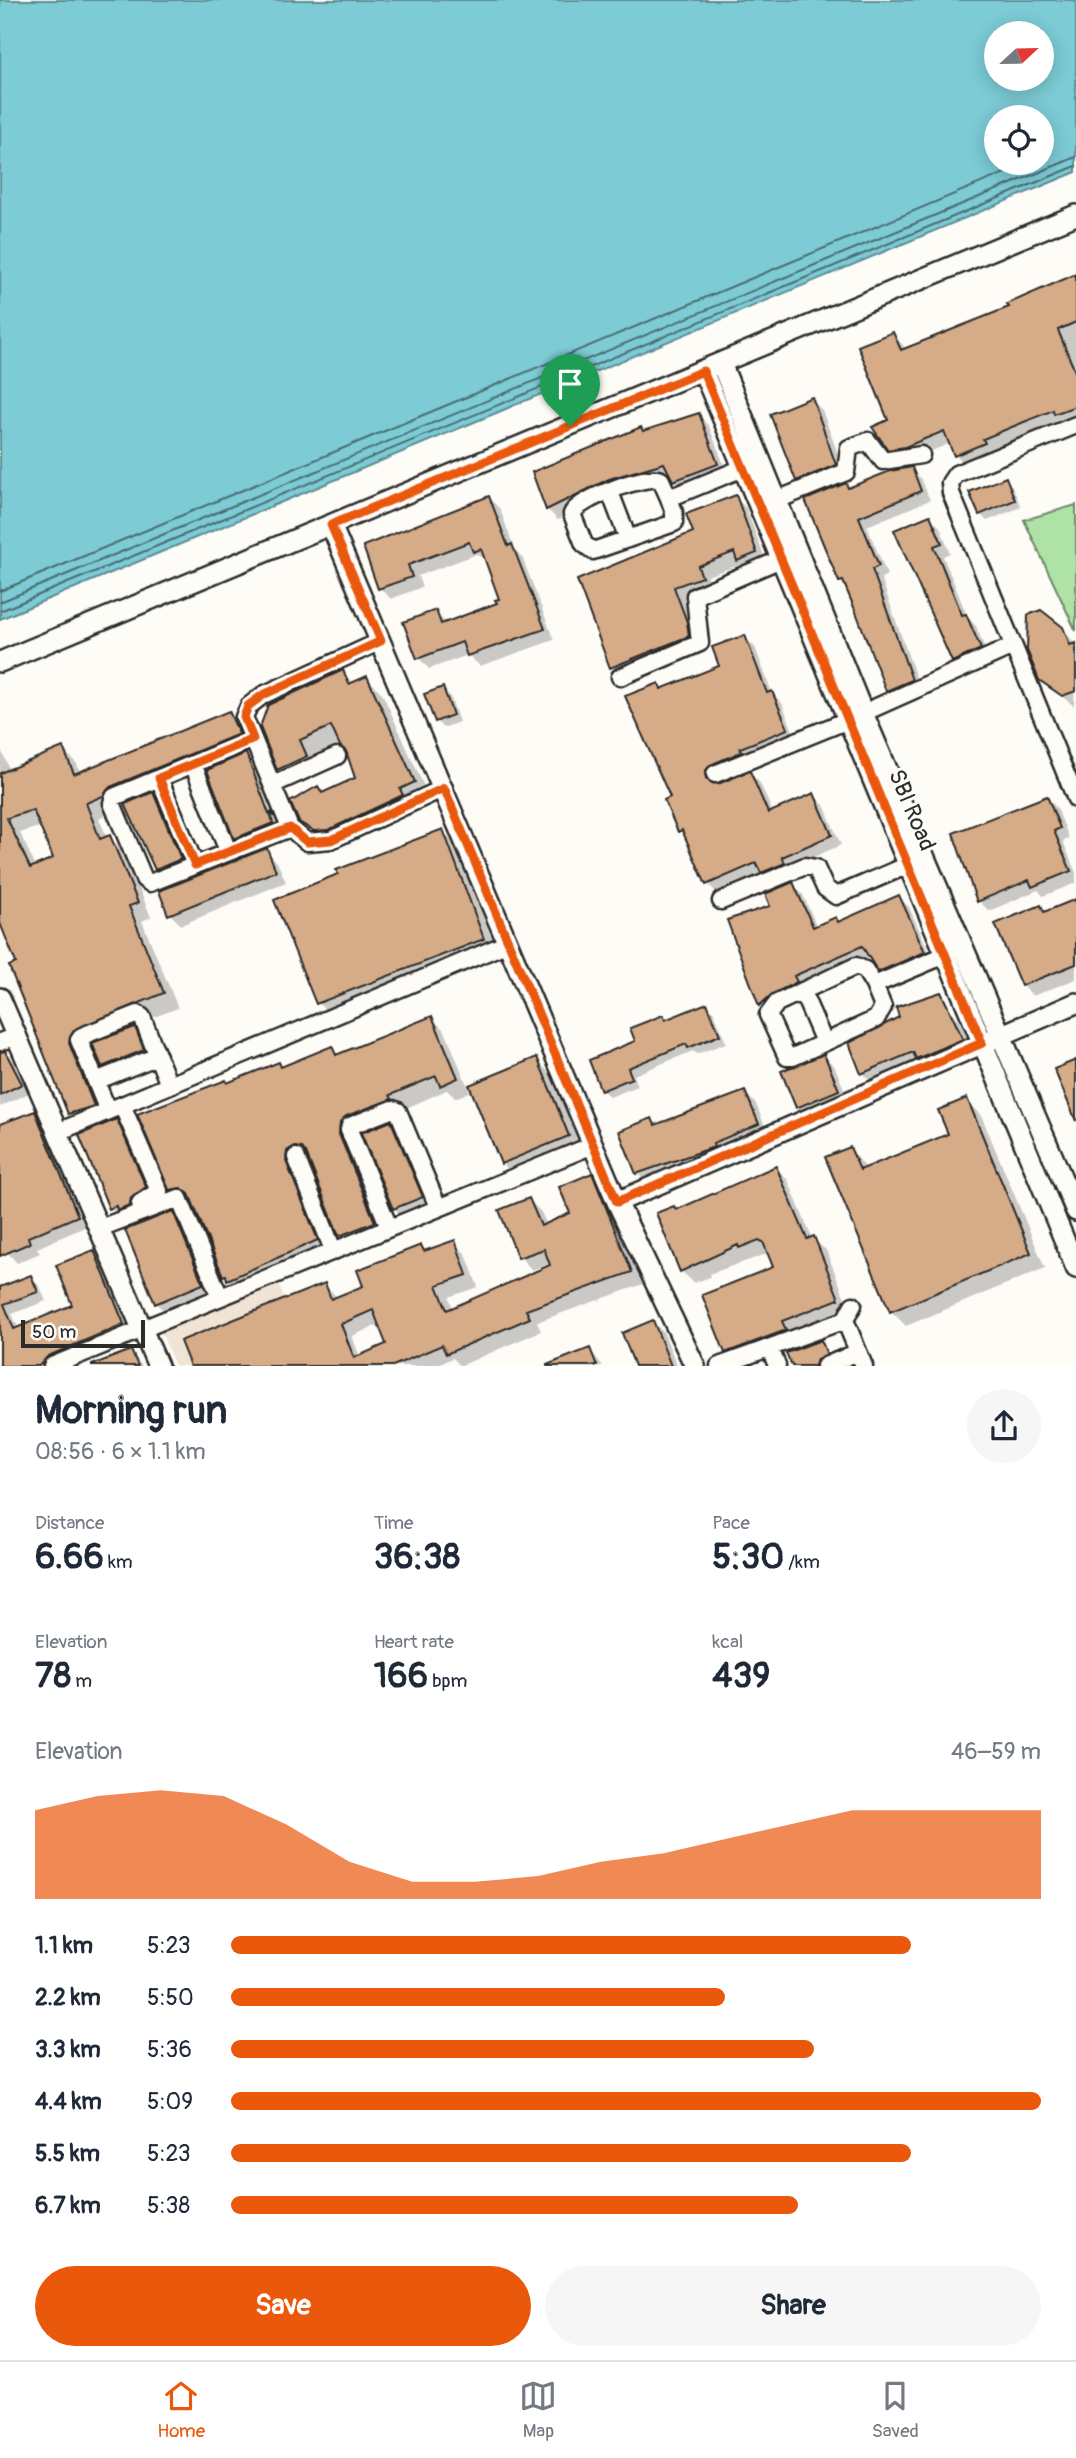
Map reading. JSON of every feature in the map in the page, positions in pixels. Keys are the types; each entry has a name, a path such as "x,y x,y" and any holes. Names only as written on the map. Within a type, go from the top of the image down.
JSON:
{"street":[{"path":"0,662 1076,215"},
{"name":"SBI Road","path":"712,367 743,468 781,559 1002,1036 1076,1211"},
{"name":"SBI Road","path":"712,367 777,500 908,865 982,1043 1070,1234 1076,1268"},
{"path":"1076,425 956,474 950,483 951,493 1013,646 1070,769 1076,799"},
{"path":"777,500 846,472 849,448 862,441 868,441 883,461 921,455"},
{"path":"668,498 743,468"},
{"path":"654,477 661,480 674,512 674,523 593,551 584,544 573,508 610,492 654,477"},
{"path":"610,492 628,539"},
{"path":"331,525 617,1202 695,1366"},
{"path":"620,677 700,643 695,596 781,559"},
{"path":"381,641 263,695 248,706 244,717 290,828 307,842 331,840 444,788"},
{"path":"715,774 1013,646"},
{"path":"253,739 114,797 112,803 144,879 150,883 290,828"},
{"path":"272,785 337,756"},
{"path":"193,764 228,851"},
{"path":"159,778 195,865"},
{"path":"721,901 805,866 816,868 825,888 836,896 908,865"},
{"path":"58,1132 508,943"},
{"path":"874,985 946,955"},
{"path":"856,966 865,970 874,985 883,1007 882,1014 793,1057 787,1056 768,1015 770,1009 802,991 856,966"},
{"path":"802,991 824,1042"},
{"path":"0,998 8,1039 58,1132 158,1366"},
{"path":"617,1202 1076,1003"},
{"path":"99,1225 157,1195 159,1191 115,1108 96,1081 79,1040 82,1036 138,1014 142,1017 169,1085"},
{"path":"96,1081 158,1056"},
{"path":"389,1227 349,1130 350,1126 393,1109 398,1111 438,1207"},
{"path":"52,1366 82,1360 143,1329 593,1145"},
{"path":"296,1157 332,1250"},
{"path":"99,1225 179,1198 220,1297"},
{"path":"719,1366 845,1320 853,1305"},
{"path":"825,1366 861,1359 845,1320"},
{"path":"770,1348 777,1366"}],"shaded area":[{"path":"279,1285 313,1366 175,1366 161,1332"}],"green space":[{"path":"1076,505 1076,631 1024,520"}],"water":[{"path":"0,0 1076,0 1076,172 0,619"}],"building":[{"path":"1076,274 1076,322 1058,330 1076,374 1076,406 1054,414 1053,410 983,439 985,443 954,456 944,431 905,447 888,450 872,427 888,420 858,346 893,332 901,350 1009,307 1007,304"},
{"path":"812,397 836,465 796,481 770,414"},
{"path":"699,413 718,464 673,481 664,463 609,479 546,510 532,472 641,427 643,431"},
{"path":"912,467 921,491 859,517 879,566 872,569 912,680 886,691 843,581 839,582 805,500 846,483 848,488 890,471"},
{"path":"1006,477 1015,500 979,515 969,492"},
{"path":"736,495 757,553 737,561 734,552 698,566 702,577 674,587 687,622 689,636 610,668 577,580 693,532 686,514"},
{"path":"489,496 508,546 512,544 545,629 467,656 462,642 417,659 403,622 436,610 441,624 497,603 495,600 499,599 481,549 473,552 469,542 408,565 412,577 378,589 363,546"},
{"path":"930,515 942,543 934,546 962,615 966,614 981,649 952,662 894,530"},
{"path":"1041,610 1063,627 1070,645 1076,643 1076,691 1062,696 1039,680 1027,650 1028,615"},
{"path":"745,635 767,693 772,691 788,729 740,748 741,752 710,765 705,772 706,779 718,784 750,771 768,813 814,793 832,835 782,857 785,863 761,873 756,863 706,885 682,830 678,832 664,800 670,797 625,696 659,683 661,689 719,666 712,647"},
{"path":"343,670 349,684 367,676 415,782 400,789 403,795 328,830 314,831 299,822 290,802 318,786 322,793 355,778 346,751 340,746 331,726 300,740 307,756 277,770 260,727 268,705"},
{"path":"443,687 453,715 435,722 424,694"},
{"path":"229,711 239,734 110,787 103,796 86,803 100,839 110,835 138,903 129,906 164,993 74,1030 69,1043 94,1106 68,1114 9,966 16,963 0,923 0,773 63,747 74,774","holes":["33,810 53,858 30,868 7,818"]},
{"path":"246,753 269,814 272,812 274,816 270,814 273,823 234,839 207,770"},
{"path":"153,792 181,859 155,870 125,804"},
{"path":"1047,796 1060,828 1054,831 1071,871 1032,887 1029,880 977,902 953,833"},
{"path":"443,829 484,939 316,1004 274,900 338,874 336,870"},
{"path":"267,848 276,871 168,915 159,891"},
{"path":"793,882 813,927 836,917 838,922 899,895 925,952 878,972 862,946 794,976 797,982 772,994 759,1006 727,920 770,906 765,894"},
{"path":"1076,899 1076,964 1021,986 995,924 1041,905 1044,912"},
{"path":"941,992 963,1039 916,1059 913,1052 861,1074 849,1043 899,1017 896,1007"},
{"path":"707,1003 720,1035 688,1048 686,1044 628,1068 632,1078 601,1091 589,1060 635,1041 630,1028 663,1015 665,1020"},
{"path":"432,1016 458,1078 440,1086 436,1076 390,1095 392,1099 346,1116 340,1123 339,1134 375,1222 339,1236 306,1153 302,1148 293,1147 287,1151 286,1161 318,1240 227,1280 189,1194 181,1188 169,1190 137,1114 279,1062 281,1067 332,1046 336,1055"},
{"path":"135,1027 144,1050 102,1067 92,1043"},
{"path":"5,1051 22,1084 0,1095 0,1052"},
{"path":"824,1054 839,1090 796,1108 781,1071"},
{"path":"537,1057 569,1136 501,1164 469,1085"},
{"path":"1076,1060 1076,1121 1054,1069"},
{"path":"745,1091 759,1124 713,1143 714,1147 636,1174 619,1131 652,1118 655,1125"},
{"path":"967,1098 1031,1253 890,1312 825,1157 850,1147 860,1170 948,1134 938,1110"},
{"path":"35,1111 78,1216 28,1237 30,1243 0,1256 0,1124"},
{"path":"117,1119 146,1187 131,1198 130,1205 117,1210 116,1206 109,1209 79,1135"},
{"path":"391,1121 423,1197 393,1209 361,1133"},
{"path":"776,1166 807,1239 814,1236 839,1299 782,1321 786,1330 725,1353 702,1295 773,1267 763,1242 759,1240 739,1248 738,1245 680,1272 656,1213 674,1206 676,1210"},
{"path":"592,1173 632,1272 526,1310 530,1318 446,1354 442,1345 393,1366 190,1366 180,1341 325,1283 331,1299 363,1286 357,1270 421,1245 424,1251 455,1240 467,1275 437,1285 447,1310 550,1265 544,1249 518,1258 499,1210 529,1198 541,1226 570,1213 559,1187","holes":["373,1310 386,1344 354,1358 341,1324"]},
{"path":"173,1211 203,1284 155,1304 125,1230"},
{"path":"94,1250 124,1324 48,1356 39,1366 0,1366 0,1287 31,1275 38,1292 4,1304 14,1329 72,1305 56,1265"},
{"path":"653,1320 671,1366 635,1366 622,1333"},
{"path":"821,1340 827,1354 817,1359 815,1366 792,1366 786,1353"},
{"path":"590,1348 597,1366 547,1366 547,1365"},
{"path":"131,1350 138,1366 92,1366 92,1365"}],"route":[{"path":"703,371 982,1043 617,1202 444,788 331,840 307,842 290,828 195,865 159,778 253,739 244,717 248,706 263,695 381,641 331,525 570,426 703,371"}]}
